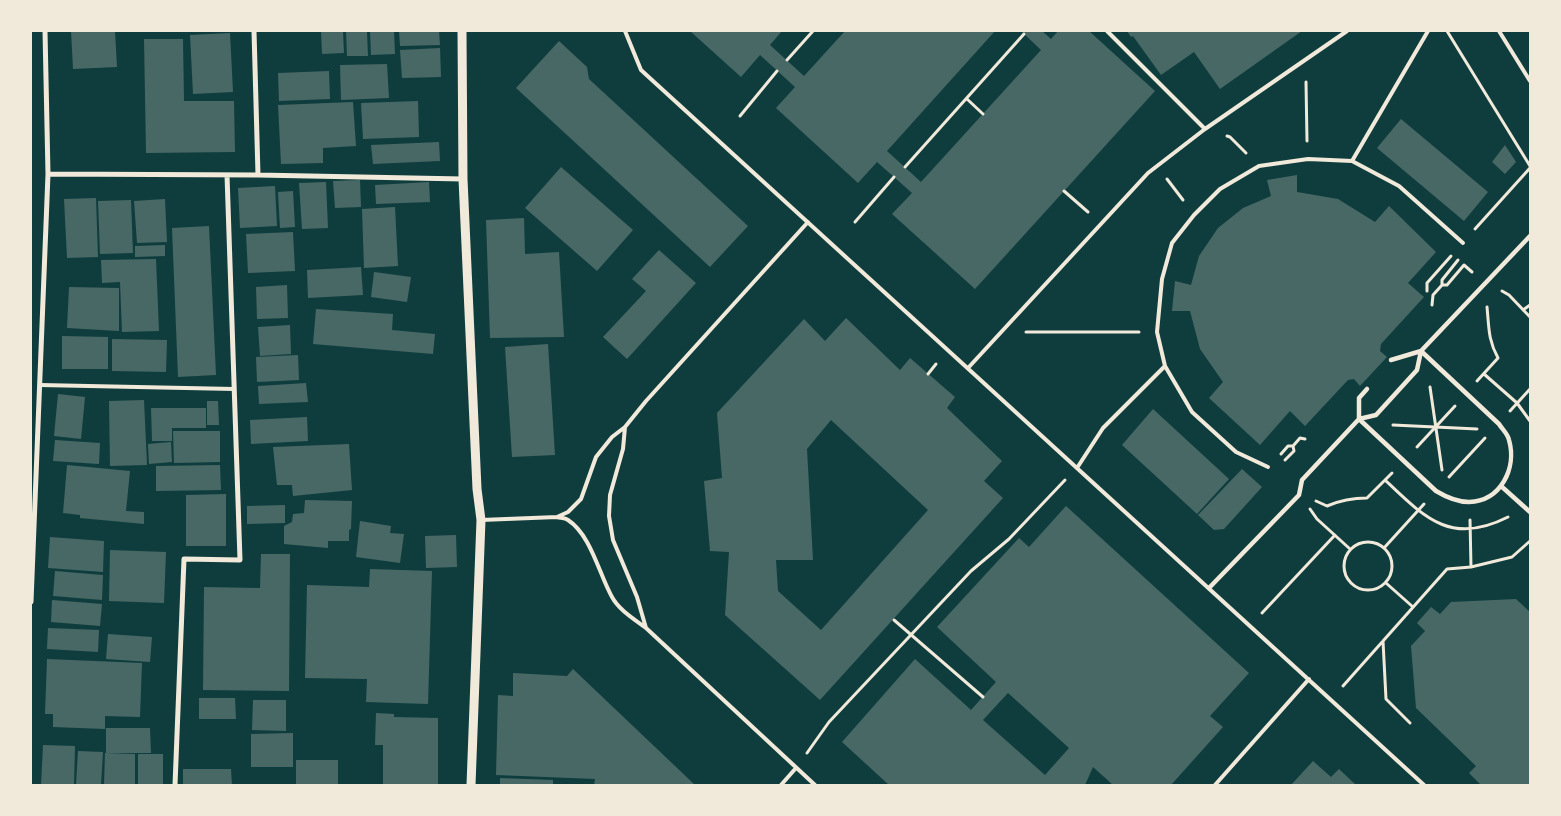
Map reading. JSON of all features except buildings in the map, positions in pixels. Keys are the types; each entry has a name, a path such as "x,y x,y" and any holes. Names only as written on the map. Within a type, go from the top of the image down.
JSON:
{"street":[{"path":"31,602 48,174 45,31"},
{"path":"254,31 258,175"},
{"path":"462,31 463,179 477,489 481,520 471,785"},
{"path":"48,174 258,175 463,179"},
{"path":"175,785 184,559 240,560 227,175"},
{"path":"1391,360 1421,351 1530,236"},
{"path":"1367,389 1359,398 1360,419 1436,490 1451,499 1470,502 1488,497 1501,486 1510,472 1512,455 1509,438 1499,424 1421,351"},
{"path":"1209,588 1299,495 1302,480 1360,419 1376,415 1417,370 1421,351"},
{"path":"1501,486 1530,512"}],"lane":[{"path":"625,31 641,70 1424,785"},
{"path":"1108,31 1205,129"},
{"path":"968,368 1148,173 1205,129 1347,31"},
{"path":"1352,161 1428,31"},
{"path":"1498,31 1530,82"},
{"path":"1268,467 1236,452 1192,412 1165,366 1157,332 1162,279 1172,243 1194,215 1220,189 1259,166 1308,159 1352,161 1399,186 1463,243"},
{"path":"481,520 557,516 568,512 581,499 596,457 612,437 625,427 646,401 808,222"},
{"path":"1077,468 1103,428 1165,366"},
{"path":"40,385 234,389"},
{"path":"625,427 622,449 610,494 608,516 613,540 637,597 646,628"},
{"path":"557,516 568,520 580,531 592,551 612,598 625,612 646,628 815,785"},
{"path":"1215,785 1309,679"},
{"path":"781,785 796,768"}],"path":[{"path":"787,60 813,31"},
{"path":"1427,291 1427,283 1530,167 1447,31"},
{"path":"905,167 1024,34"},
{"path":"1306,61 1308,159"},
{"path":"740,116 777,71"},
{"path":"967,98 983,114"},
{"path":"1205,129 1230,137 1259,166"},
{"path":"1157,167 1194,215"},
{"path":"855,222 894,177"},
{"path":"1064,190 1101,224"},
{"path":"1432,305 1433,295 1442,284 1442,280 1457,263 1463,243"},
{"path":"1442,284 1447,284 1464,265 1485,284 1509,295 1530,317"},
{"path":"1485,284 1489,322 1488,333 1498,358 1484,374 1517,403 1530,421"},
{"path":"1523,310 1530,305"},
{"path":"1002,332 1157,332"},
{"path":"1421,351 1429,373 1443,483"},
{"path":"928,374 938,362"},
{"path":"1517,403 1530,390"},
{"path":"1404,460 1466,393"},
{"path":"1360,419 1381,425 1493,430"},
{"path":"1436,490 1499,424"},
{"path":"1293,446 1300,438 1305,438"},
{"path":"796,768 829,722 971,571 1009,539 1077,468"},
{"path":"1299,495 1327,506 1347,499 1367,498 1385,480"},
{"path":"1299,495 1317,519 1350,549"},
{"path":"1470,502 1471,567"},
{"path":"1384,548 1418,511"},
{"path":"1250,626 1335,535"},
{"path":"1471,538 1477,538"},
{"path":"1331,700 1448,569 1471,567 1512,557 1530,541"},
{"path":"1360,542 1373,542 1384,548 1391,559 1391,572 1386,583 1374,589 1362,590 1351,583 1344,573 1344,560 1350,549 1360,542"},
{"path":"1386,583 1413,607"},
{"path":"894,620 983,696"},
{"path":"1384,641 1386,699 1410,723"}]}
